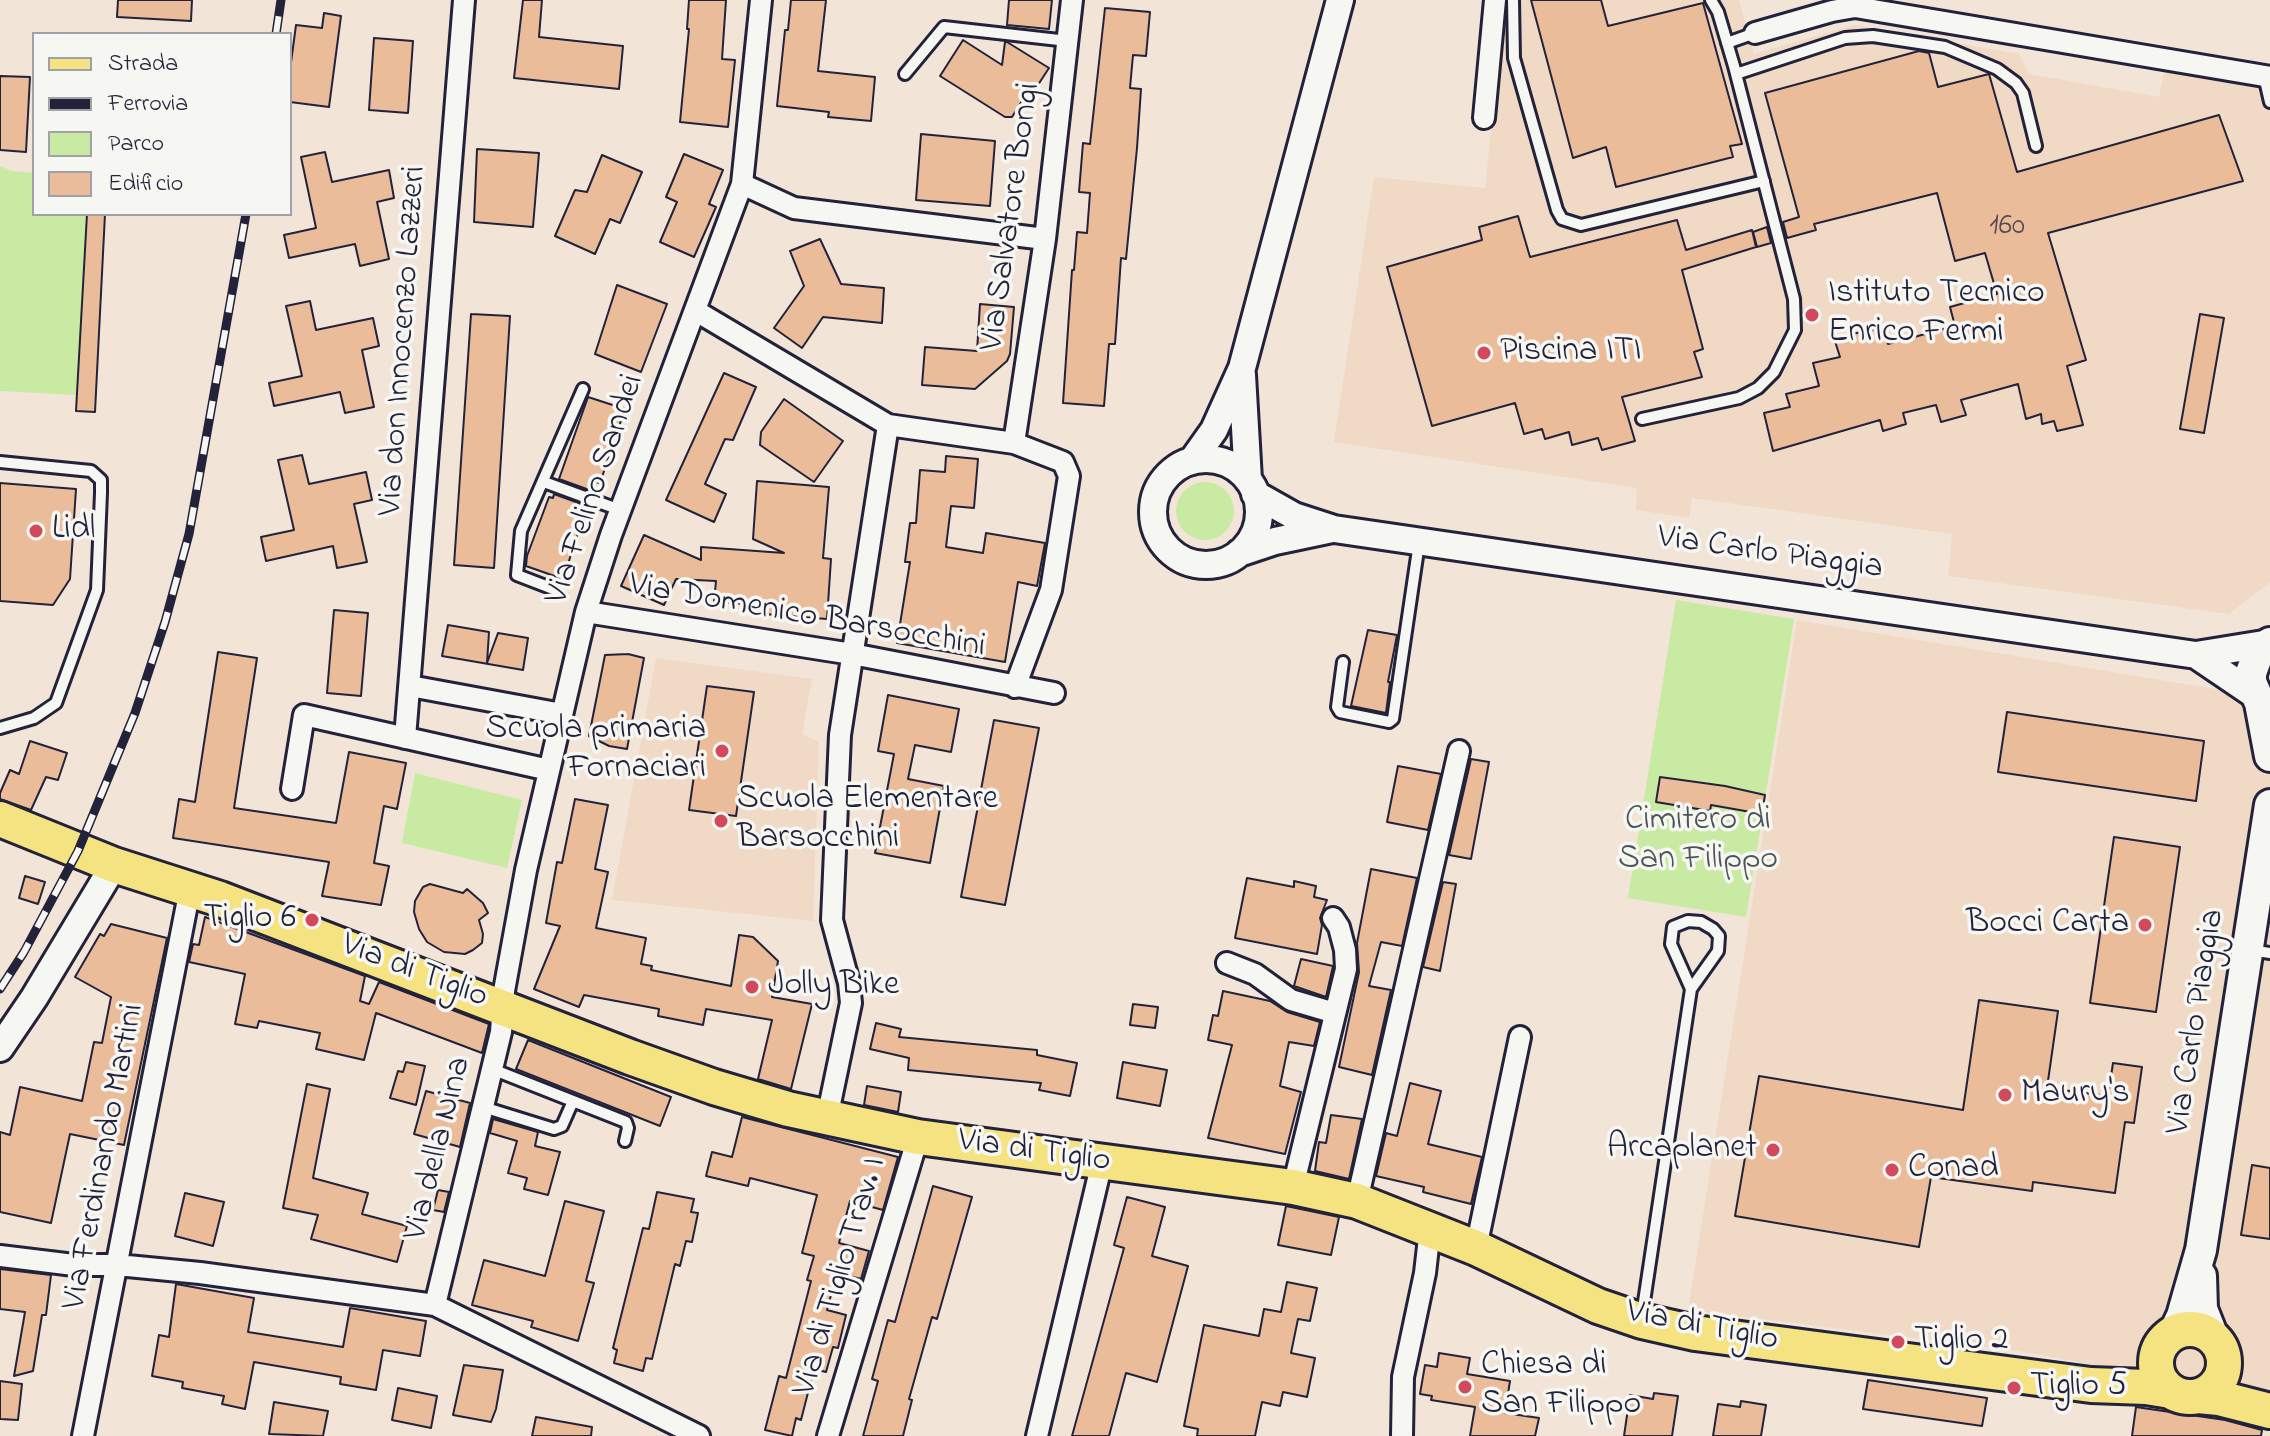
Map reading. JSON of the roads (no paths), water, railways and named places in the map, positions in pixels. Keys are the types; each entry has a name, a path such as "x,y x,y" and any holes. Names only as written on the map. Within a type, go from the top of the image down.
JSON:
{"main road":[{"path":"2270,643 2254,663 2251,682 2262,703 2270,756"},
{"name":"Via Carlo Piaggia","path":"2165,1345 2182,1316 2201,1250 2259,951 2270,805"},
{"name":"Via di Tiglio","path":"0,819 114,865 190,889 714,1087 827,1118 918,1137 1293,1187 1357,1201 1476,1248 1598,1306 1642,1321 1695,1333 2091,1385 2146,1387 2219,1398 2267,1410"},
{"name":"Via Carlo Piaggia","path":"2201,1250 2202,1309 2218,1352"},
{"path":"2194,1329 2218,1352 2216,1386 2185,1393 2159,1376 2165,1345 2194,1329"},
{"name":"Via di Tiglio","path":"2091,1385 2112,1380 2165,1345"},
{"name":"Via di Tiglio","path":"2218,1352 2247,1396 2267,1410"}],"street":[{"name":"Via don Innocenzo Lazzeri","path":"405,738 464,0"},
{"name":"Via Felino Sandei","path":"501,1007 526,870 586,612 620,510 742,184 761,0"},
{"name":"Via Salvatore Bongi","path":"1014,443 1045,239 1072,0"},
{"path":"1242,368 1252,487 1258,509 1257,525 1239,553 1214,564 1197,564 1172,553 1157,532 1153,514 1158,488 1169,474 1192,461 1214,430 1242,368 1340,0"},
{"path":"1484,118 1495,0"},
{"path":"1755,33 1855,4 2267,76"},
{"path":"742,184 794,208 1045,239"},
{"path":"696,311 888,425 840,735 832,920 849,983 851,1003 827,1118"},
{"name":"Via Domenico Barsocchini","path":"888,425 1014,443 1063,462 1069,476 1051,590 1015,687"},
{"path":"1192,461 1223,462 1252,487"},
{"name":"Via Carlo Piaggia","path":"1252,487 1294,516 1334,529 2196,655"},
{"name":"Via Carlo Piaggia","path":"1239,553 1275,541 1334,529"},
{"name":"Via Domenico Barsocchini","path":"586,612 852,654 1054,693"},
{"path":"2196,655 2270,643"},
{"path":"2196,655 2262,703"},
{"path":"410,686 562,714"},
{"path":"292,789 304,715 549,770"},
{"path":"1357,1201 1459,751"},
{"path":"0,1048 34,998 114,865"},
{"name":"Via Ferdinando Martini","path":"83,1436 190,889"},
{"path":"1293,1187 1346,969 1345,950 1339,927 1333,918"},
{"path":"1227,963 1255,974 1291,1000 1335,1013"},
{"name":"Via della Nina","path":"435,1305 501,1032 501,1007"},
{"path":"1476,1248 1520,1037"},
{"name":"Via di Tiglio Trav. I","path":"828,1436 918,1137"},
{"path":"1037,1436 1102,1162"},
{"path":"1402,1436 1403,1377 1425,1273 1430,1229"},
{"path":"0,1256 74,1265 117,1265 200,1273 435,1305 658,1427 699,1436"}],"lane":[{"path":"1513,0 1514,58 1562,219 1581,225 1764,181"},
{"path":"1642,419 1739,398 1758,388 1774,372 1795,330 1794,299 1764,181 1718,12 1711,0"},
{"path":"905,74 944,27 1068,41"},
{"path":"1727,43 1755,33"},
{"path":"1736,74 1845,38 1873,36 1945,47 1997,69 2016,83 2023,93 2036,146"},
{"path":"2267,76 2270,102"},
{"path":"556,590 517,575 521,531 583,389"},
{"path":"0,462 91,471 101,480 101,493 97,590 56,703 34,718 0,728"},
{"path":"544,482 620,510"},
{"path":"1343,662 1337,707 1340,712 1389,722 1393,719 1419,541"},
{"path":"1642,1321 1691,989 1718,951 1719,936 1701,922 1688,921 1673,927 1671,944 1691,989"},
{"path":"492,1069 626,1122 625,1141"},
{"path":"483,1107 554,1129 562,1126 573,1101"}],"railway":[{"path":"276,32 281,0"},
{"path":"0,989 24,952 78,851 135,713 165,622 189,534 246,216"}],"place":[{"name":"Istituto Tecnico Enrico Fermi","path":"1812,315"},
{"name":"Piscina ITI","path":"1484,353"},
{"name":"Lidl","path":"36,531"},
{"name":"Scuola primaria Fornaciari","path":"722,751"},
{"name":"Scuola Elementare Barsocchini","path":"721,821"},
{"name":"Tiglio 6","path":"312,920"},
{"name":"Bocci Carta","path":"2145,925"},
{"name":"Jolly Bike","path":"752,987"},
{"name":"Maury's","path":"2005,1095"},
{"name":"Arcaplanet","path":"1773,1150"},
{"name":"Conad","path":"1892,1170"},
{"name":"Tiglio 2","path":"1898,1342"},
{"name":"Chiesa di San Filippo","path":"1465,1387"},
{"name":"Tiglio 5","path":"2014,1388"}],"park label":[{"name":"Cimitero di San Filippo","path":"1698,842"}]}
